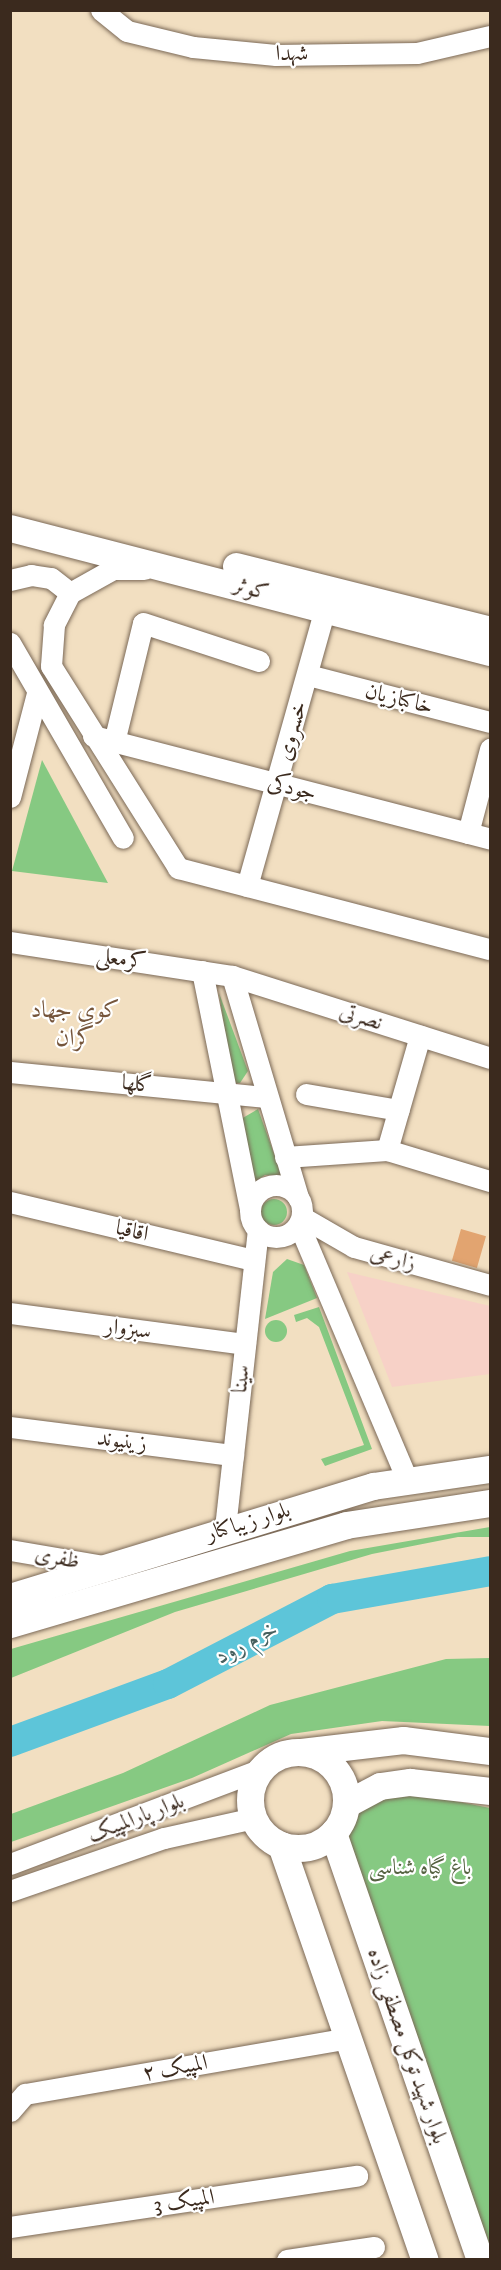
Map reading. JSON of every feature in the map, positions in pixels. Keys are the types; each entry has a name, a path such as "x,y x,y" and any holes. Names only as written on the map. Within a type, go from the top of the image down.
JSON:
{"main road":[{"name":"کوثر","path":"10,510 328,599 490,652"},
{"name":"کوثر","path":"10,528 187,571 490,630"},
{"name":"بلوار زیباکنار","path":"10,1597 225,1528 373,1486 490,1469"},
{"path":"373,1486 382,1517"},
{"name":"بلوار زیباکنار","path":"10,1624 182,1570 382,1517 490,1503"},
{"path":"425,2259 281,1845 254,1818 249,1797 261,1769 286,1753 392,1740 490,1751"},
{"path":"281,1845 309,1847 333,1833 346,1804 339,1774 316,1755 301,1752"},
{"path":"346,1804 380,1786 410,1782 490,1791"},
{"name":"بلوار شهید توکل مصطفی زاده","path":"333,1833 480,2259"}],"street":[{"name":"شهدا","path":"101,10 127,31 194,46 276,55 417,53 490,36"},
{"path":"187,571 113,569 70,593 54,625 51,666 178,868 490,949"},
{"path":"10,580 31,575 51,578 70,593"},
{"name":"خسروی","path":"247,886 328,599"},
{"path":"114,742 143,623 259,661"},
{"path":"10,643 123,838"},
{"name":"خاکبازیان","path":"308,675 490,722"},
{"path":"10,797 37,693"},
{"name":"جودکی","path":"93,736 490,839"},
{"path":"468,833 490,749"},
{"name":"کرمعلی","path":"10,942 232,976"},
{"path":"202,971 250,1208 258,1230 274,1237 300,1213"},
{"path":"232,976 264,1097 285,1157 300,1213"},
{"name":"نصرتی","path":"232,976 490,1058"},
{"path":"387,1150 420,1036"},
{"name":"گلها","path":"10,1072 264,1097"},
{"path":"306,1094 399,1110"},
{"path":"285,1157 387,1150 490,1181"},
{"path":"250,1208 253,1198 270,1185 291,1190 407,1480"},
{"name":"اقاقیا","path":"10,1202 254,1260"},
{"name":"زارعی","path":"300,1213 354,1247 490,1285"},
{"name":"سینا","path":"225,1528 258,1230"},
{"name":"سبزوار","path":"10,1313 245,1344"},
{"name":"زینیوند","path":"10,1427 233,1455"},
{"name":"ظفری","path":"10,1550 104,1566"},
{"name":"بلوار پارالمپیک","path":"10,1864 261,1769"},
{"name":"بلوار پارالمپیک","path":"10,1891 164,1838 254,1818"},
{"name":"المپیک ۲","path":"10,2111 25,2094 348,2038"},
{"name":"المپیک 3","path":"10,2227 357,2176"},
{"path":"287,2259 374,2247"}],"shaded area":[{"path":"347,1272 490,1306 490,1374 392,1387"}],"green space":[{"path":"42,760 108,883 12,871"},
{"path":"219,993 248,1071 240,1083 233,1083"},
{"path":"258,1109 282,1176 265,1175 252,1184 241,1119"},
{"path":"274,1199 283,1203 287,1212 283,1221 274,1225 265,1221 261,1212 265,1203"},
{"path":"287,1259 304,1265 317,1298 265,1319 273,1272"},
{"path":"319,1307 372,1449 325,1466 321,1459 364,1445 319,1327 307,1318 296,1322 294,1315"},
{"path":"276,1320 284,1323 287,1331 284,1339 276,1342 268,1339 265,1331 268,1323"},
{"path":"490,1527 490,1537 458,1537 372,1554 175,1612 11,1678 11,1649 350,1551"},
{"path":"490,1658 490,1726 382,1721 291,1734 192,1778 11,1842 11,1814 123,1773 270,1705 446,1659"},
{"name":"باغ گیاه شناسی","path":"380,1786 490,1808 490,2259 333,1833"}],"building":[{"path":"461,1229 486,1236 477,1268 452,1261"}],"waterway":[{"name":"خرم رود","path":"10,1742 168,1684 332,1599 490,1571"}],"district":[{"name":"کوی جهاد گران","path":"75,1025"}]}
